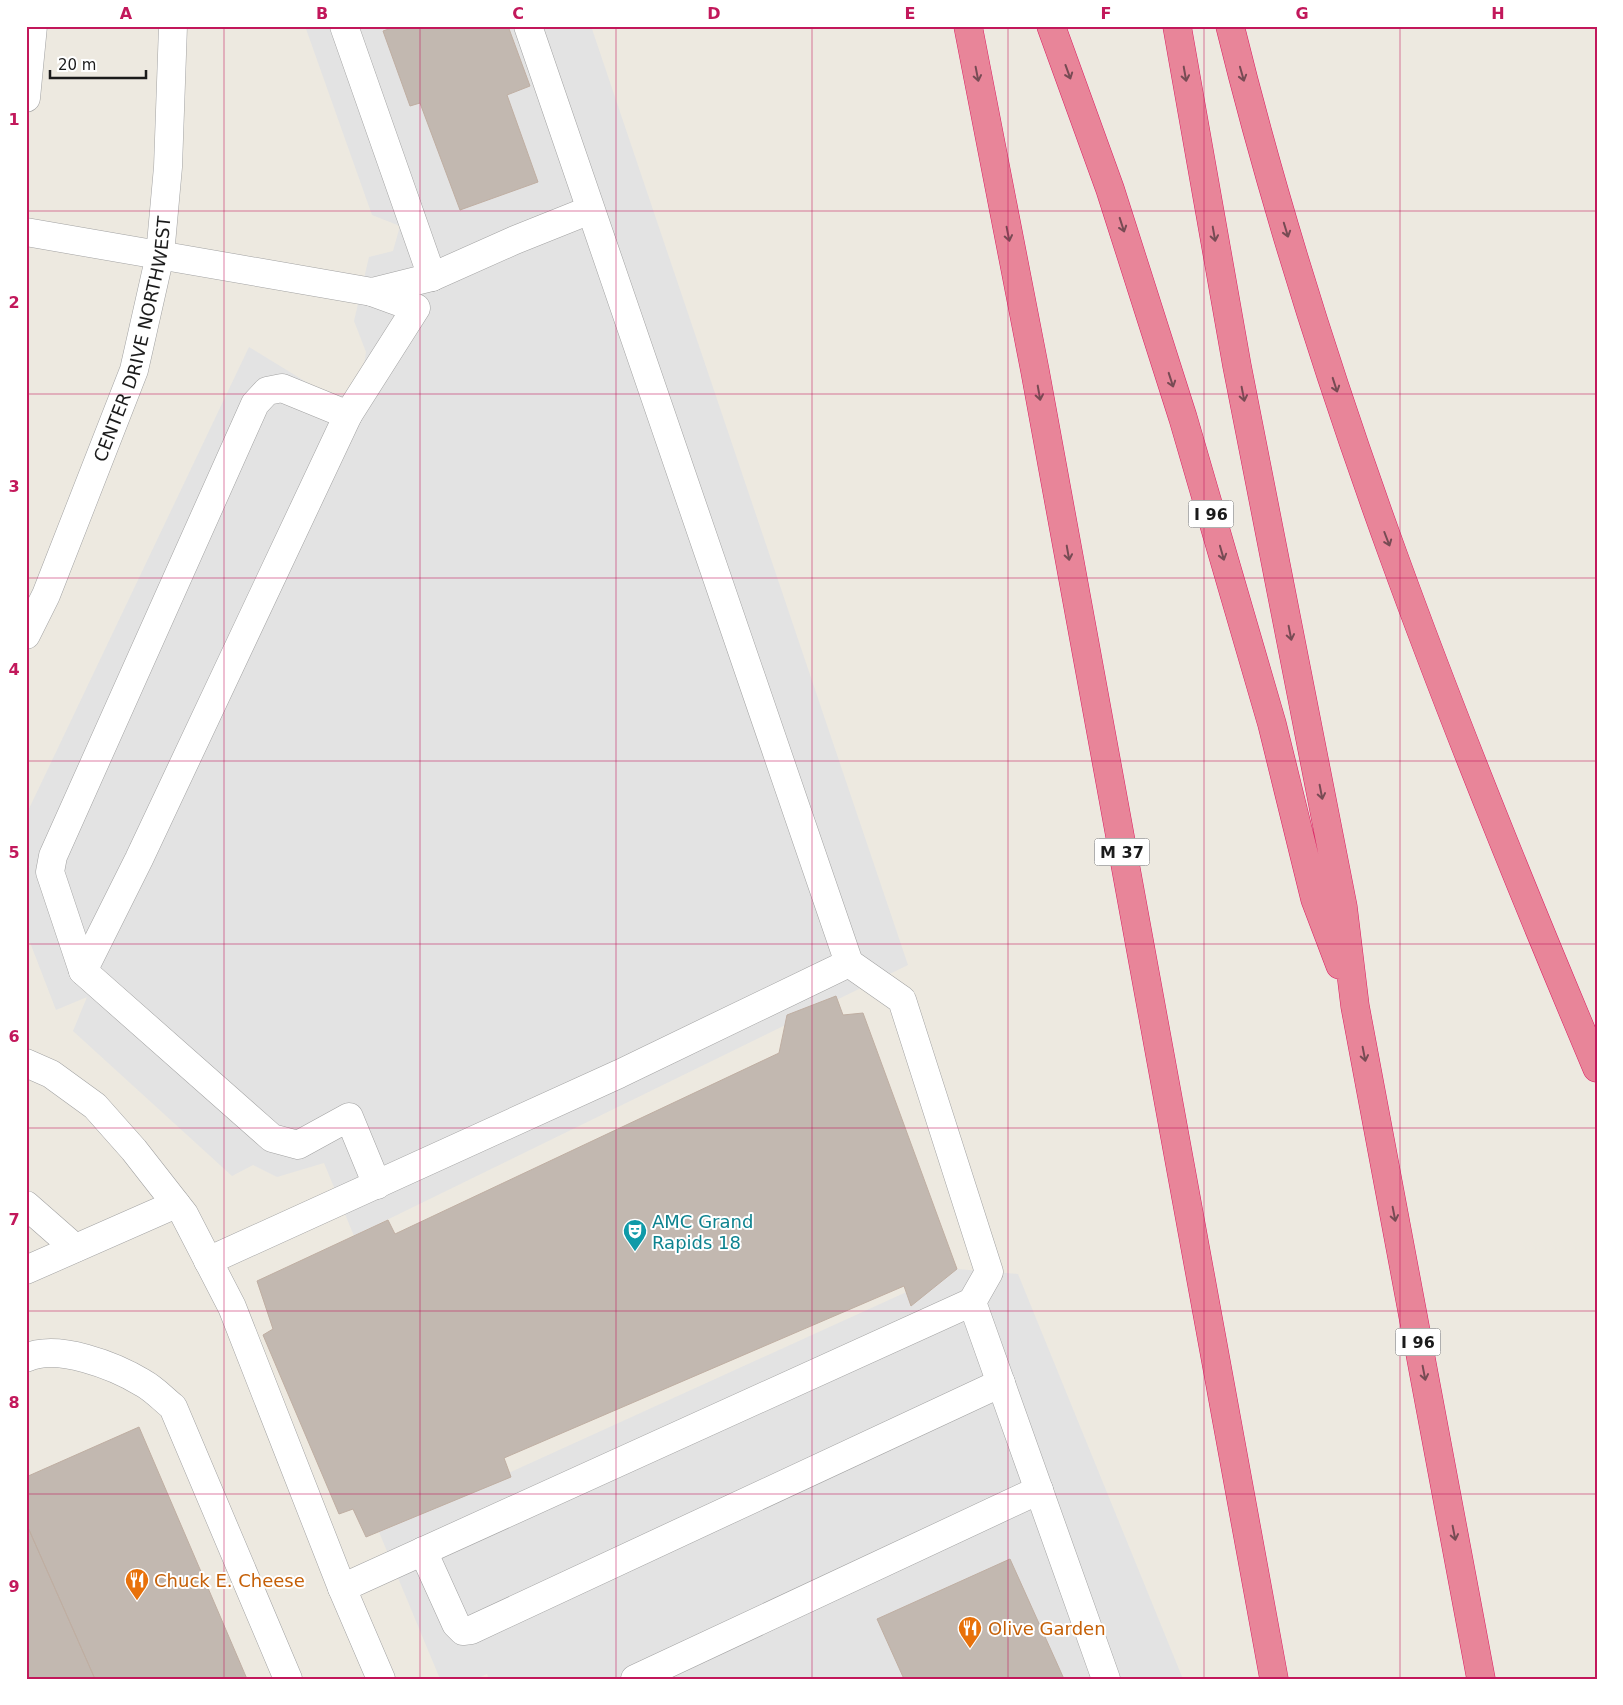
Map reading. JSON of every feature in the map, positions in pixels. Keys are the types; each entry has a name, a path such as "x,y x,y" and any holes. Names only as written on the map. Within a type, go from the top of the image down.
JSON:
{"highway":[{"name":"M 37","path":"968,26 1035,372 1274,1679"},
{"name":"I 96","path":"1051,26 1110,189 1183,418 1272,724 1315,899 1355,1006 1482,1679"},
{"path":"1177,26 1237,366 1343,907 1355,1006"},
{"path":"1230,26 1296,263 1371,497 1447,698 1597,1068"}],"street":[{"path":"26,98 33,26"},
{"name":"CENTER DRIVE NORTHWEST","path":"26,635 46,594 134,370 160,255 168,167 173,26"},
{"path":"344,26 432,278"},
{"path":"342,1588 972,1302 989,1272 902,1000 849,962 528,26"},
{"path":"372,292 432,278 515,240 590,210"},
{"path":"26,232 372,292 416,308 348,415 139,859 83,971"},
{"path":"348,415 282,388 267,391 255,404 53,856 50,872 83,971 272,1138 298,1145 349,1117 377,1184"},
{"path":"208,1261 699,1037 849,962"},
{"path":"26,1063 52,1074 94,1106 134,1150 184,1214 232,1307 342,1588 381,1679"},
{"path":"26,1270 176,1204"},
{"path":"26,1205 75,1248"},
{"path":"972,1302 1106,1679"},
{"path":"26,1358 33,1355 69,1353 108,1366 144,1383 172,1407 288,1679"},
{"path":"423,1551 456,1624 463,1630 471,1630 1001,1383"},
{"path":"635,1679 1039,1490"}],"shaded area":[{"path":"305,26 591,26 908,965 354,1236 324,1163 277,1177 253,1165 232,1176 73,1031 87,997 56,1010 26,932 26,867 30,867 26,863 26,815 249,347 324,393 359,397 366,352 354,321 369,257 393,251 400,226 372,215"},
{"path":"957,1269 1018,1274 1183,1679 489,1679 487,1674 476,1679 440,1679 379,1532"}],"building":[{"path":"397,26 508,26 530,86 507,95 538,182 460,210 420,103 410,106 383,31"},
{"name":"AMC Grand Rapids 18","path":"836,996 843,1015 863,1013 957,1269 911,1306 904,1286 504,1458 511,1477 366,1537 353,1509 339,1514 263,1335 273,1329 257,1281 388,1220 395,1234 779,1053 787,1015"},
{"name":"Chuck E. Cheese","path":"139,1427 247,1679 95,1679 26,1523 26,1477"},
{"path":"26,1523 95,1679 26,1679"},
{"name":"Olive Garden","path":"1010,1559 1064,1679 904,1679 877,1619"}],"place":[{"name":"AMC Grand Rapids 18","path":"635,1252"},
{"name":"Chuck E. Cheese","path":"137,1601"},
{"name":"Olive Garden","path":"970,1649"}]}
